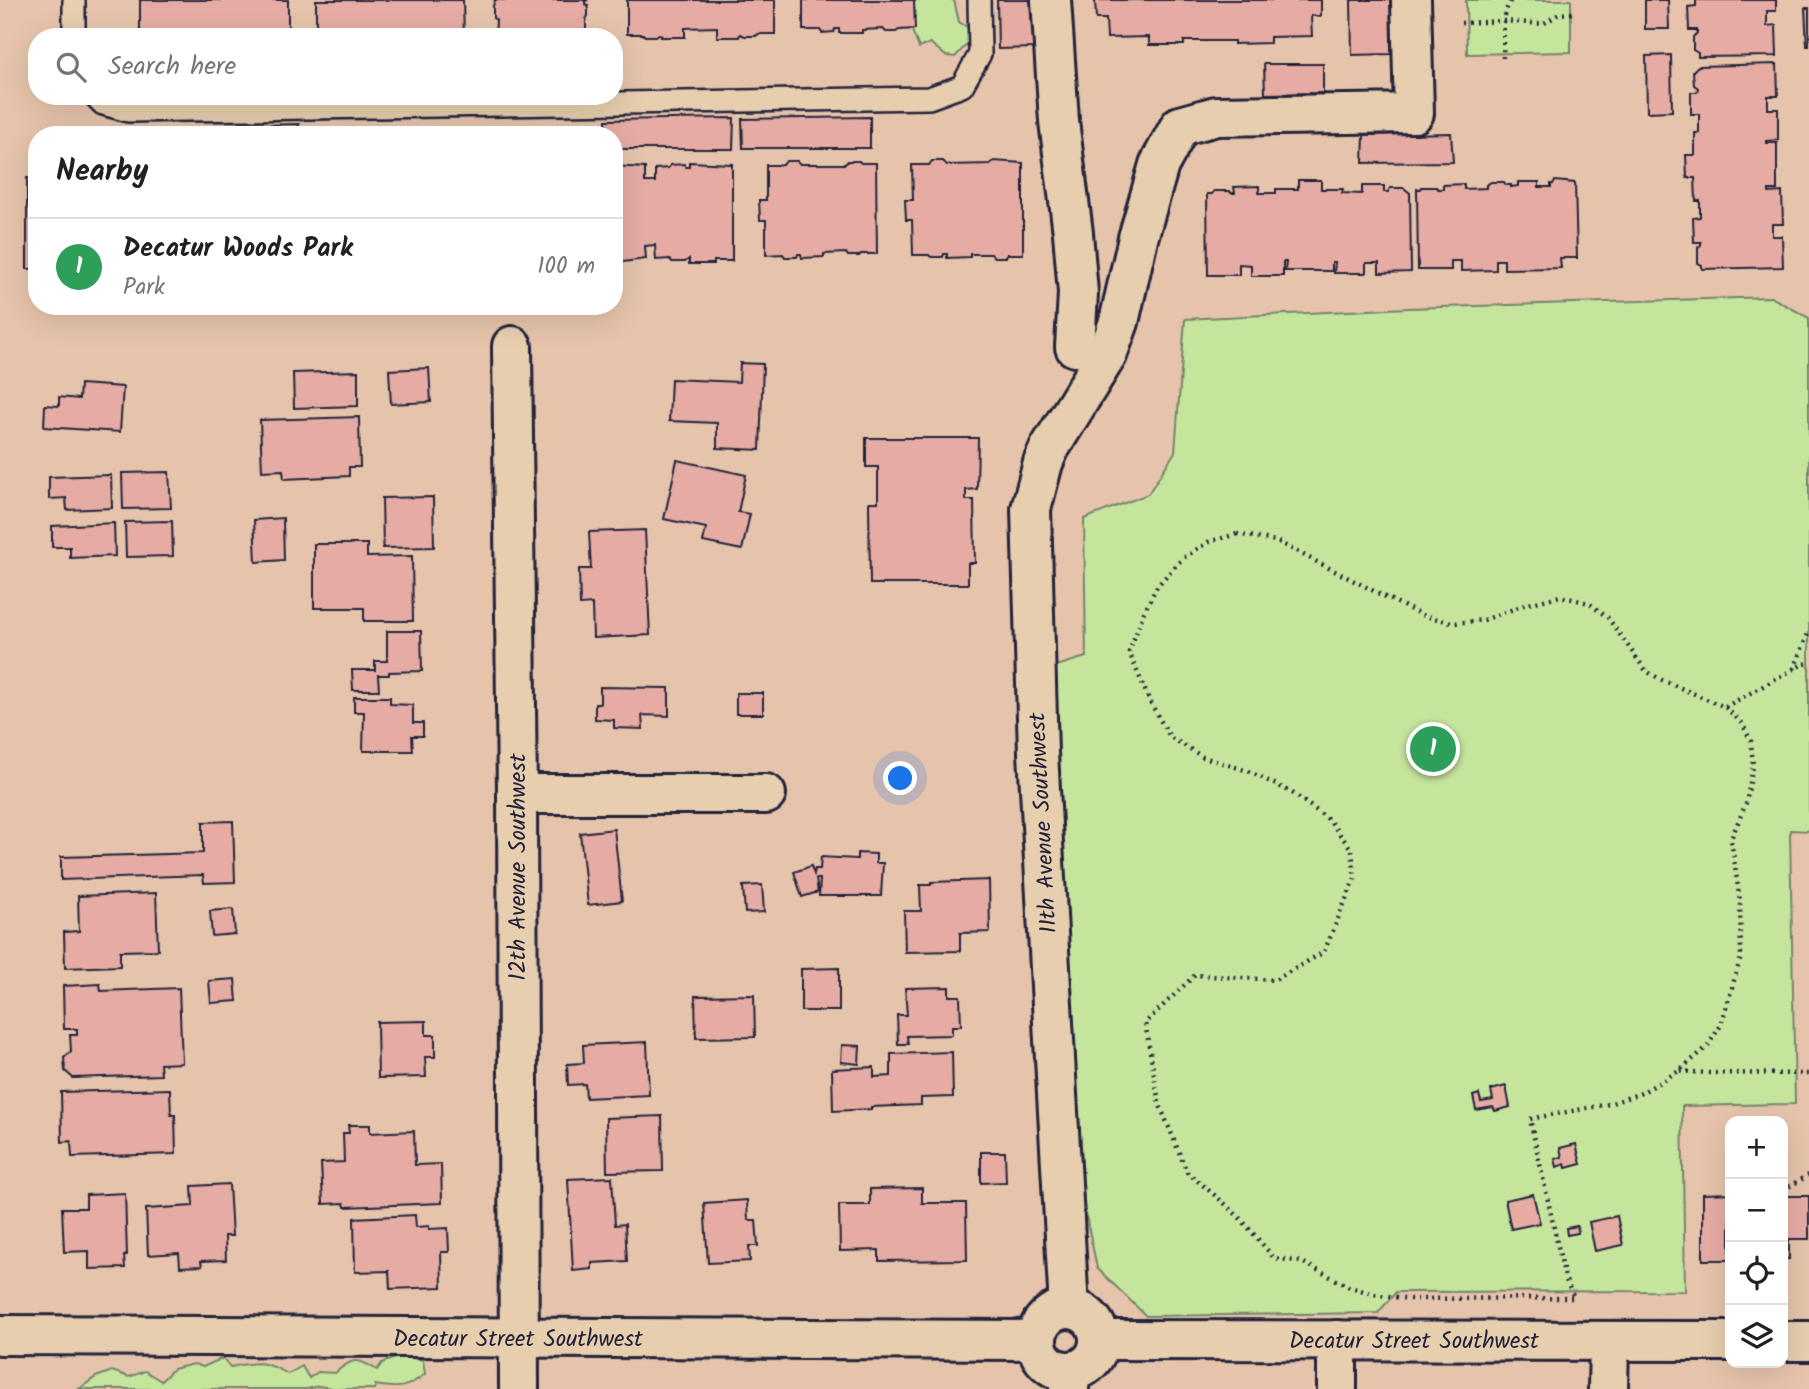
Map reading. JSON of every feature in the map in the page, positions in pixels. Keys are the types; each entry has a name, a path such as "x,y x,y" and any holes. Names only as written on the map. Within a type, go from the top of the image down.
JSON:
{"street":[{"path":"1051,0 1059,121 1078,293 1091,351"},
{"name":"11th Avenue Southwest","path":"1069,1309 1038,753 1031,509 1043,463 1091,351 1119,322 1138,238 1159,164 1180,126 1216,116 1414,113 1411,0"},
{"name":"12th Avenue Southwest","path":"513,346 519,1389"},
{"path":"517,794 766,793"},
{"path":"1069,1309 1081,1312 1089,1318 1096,1326 1099,1340 1094,1357 1087,1365 1077,1370 1070,1380 1047,1364 1041,1356 1037,1340 1040,1328 1052,1313 1069,1309"},
{"name":"Decatur Street Southwest","path":"0,1335 1037,1340"},
{"name":"Decatur Street Southwest","path":"1099,1340 1725,1341"},
{"path":"1337,1340 1337,1389"},
{"path":"1608,1389 1609,1340"},
{"path":"1788,1341 1809,1341"}],"lane":[{"path":"74,0 74,28"},
{"path":"623,103 929,98 962,86 980,54 979,0"},
{"path":"107,105 128,111 498,105"}],"path":[{"path":"1503,58 1504,21 1511,0"},
{"path":"1461,23 1504,21 1543,24 1559,14 1573,13"},
{"path":"1237,534 1276,541 1421,615 1455,623 1484,620 1524,605 1560,596 1589,603 1608,618 1646,671 1725,707 1742,723 1751,741 1753,767 1746,803 1731,839 1740,901 1741,957 1721,1025 1707,1047 1679,1071 1641,1093 1609,1104 1530,1119 1565,1278 1574,1298 1410,1299 1373,1294 1348,1286 1302,1262 1274,1258 1241,1219 1187,1172 1159,1103 1145,1023 1195,975 1275,980 1324,952 1355,878 1352,850 1328,819 1292,792 1248,771 1203,757 1170,737 1150,702 1129,652 1157,586 1182,559 1208,542 1237,534"},
{"path":"1793,670 1809,631"},
{"path":"1725,707 1809,663"},
{"path":"1679,1071 1809,1074"},
{"path":"1788,1187 1809,1175"}],"green space":[{"path":"916,0 954,0 959,22 969,28 971,40 955,57 946,56 930,43 919,48 911,28 916,12 911,7"},
{"path":"1466,0 1571,0 1571,52 1467,54"},
{"path":"1771,297 1809,318 1809,831 1790,830 1795,1104 1682,1106 1685,1291 1396,1292 1378,1313 1146,1316 1097,1268 1075,1163 1053,667 1086,657 1084,519 1148,494 1175,452 1185,319 1408,308"},
{"path":"401,1356 423,1360 425,1374 413,1383 396,1387 375,1385 375,1389 319,1386 307,1389 79,1389 96,1377 112,1371 129,1377 145,1371 161,1381 173,1369 194,1364 203,1367 223,1358 230,1367 260,1363 288,1374 302,1366 309,1378 318,1372 335,1373 355,1361 377,1370 382,1363"}],"building":[{"path":"140,0 288,0 288,28 140,28"},
{"path":"316,0 463,0 464,28 316,28"},
{"path":"495,0 588,0 585,1 588,5 586,28 496,28 493,6"},
{"path":"627,0 775,0 775,34 717,37 717,27 685,28 685,37 627,34"},
{"path":"803,0 914,0 915,29 896,32 886,32 883,29 862,30 862,33 839,33 839,29 822,33 820,30 803,30"},
{"path":"997,0 1033,0 1034,48 998,49"},
{"path":"1095,0 1321,0 1321,16 1311,16 1312,36 1270,37 1270,43 1184,41 1184,45 1149,45 1149,37 1107,38 1106,19 1096,19"},
{"path":"1351,0 1391,0 1391,54 1352,55"},
{"path":"1645,0 1668,0 1669,29 1645,29"},
{"path":"1696,0 1776,0 1776,11 1767,11 1767,26 1776,25 1777,56 1698,57 1698,53 1693,50 1693,37 1697,30 1689,30 1688,7 1696,6"},
{"path":"1805,8 1809,8 1809,46 1807,46"},
{"path":"1671,55 1672,111 1647,112 1646,56"},
{"path":"1264,64 1323,64 1323,93 1265,94"},
{"path":"1777,64 1778,96 1768,96 1768,109 1778,109 1778,140 1767,143 1777,143 1777,190 1769,190 1769,193 1782,192 1783,224 1772,224 1772,236 1782,236 1783,267 1702,269 1702,265 1698,263 1698,247 1701,242 1694,242 1693,218 1700,217 1700,201 1696,201 1695,178 1687,178 1686,155 1695,155 1695,133 1699,133 1699,114 1691,114 1691,92 1697,92 1698,88 1694,85 1693,71 1698,66"},
{"path":"870,117 870,148 743,148 742,119"},
{"path":"734,118 733,149 623,149 623,126 606,126 606,120"},
{"path":"299,124 299,126 220,126"},
{"path":"1451,133 1453,162 1363,163 1364,135"},
{"path":"786,161 797,161 800,164 845,164 848,161 876,163 877,254 824,254 824,257 802,258 801,254 797,257 766,255 766,220 760,220 759,200 766,200 766,165 783,165"},
{"path":"932,161 943,161 947,165 990,164 994,161 1023,163 1023,254 994,257 991,254 970,254 970,257 947,258 947,254 943,257 913,255 912,220 906,220 905,200 913,200 912,165 929,165"},
{"path":"689,162 732,164 732,261 689,264 689,259 685,262 656,260 655,245 645,246 646,259 623,262 623,167 645,168 645,182 655,182 655,169 684,164 689,167"},
{"path":"27,178 28,178 28,269"},
{"path":"1298,180 1321,180 1321,189 1343,189 1342,193 1362,194 1362,186 1384,186 1384,192 1388,192 1390,188 1404,188 1410,193 1411,272 1379,273 1379,263 1366,263 1366,273 1334,273 1335,262 1332,262 1332,271 1285,271 1286,262 1283,262 1283,276 1251,276 1251,265 1239,264 1239,275 1208,275 1207,194 1214,191 1235,193 1234,187 1259,186 1259,193 1276,193 1276,189 1298,189"},
{"path":"1555,181 1575,183 1577,258 1560,258 1561,268 1504,269 1504,260 1496,260 1496,270 1461,271 1461,261 1451,261 1451,270 1418,270 1417,189 1443,189 1443,185 1464,184 1464,189 1486,188 1491,182 1504,182 1511,187 1518,186 1518,182 1539,182 1539,187 1551,187"},
{"path":"740,363 763,364 760,450 717,448 717,423 669,421 671,379 739,382"},
{"path":"429,368 431,402 391,404 389,370"},
{"path":"358,371 358,406 294,408 293,373"},
{"path":"80,384 123,387 120,432 44,427 45,405 59,406 59,397 79,399"},
{"path":"359,417 360,467 349,467 349,476 284,479 283,470 262,471 260,420"},
{"path":"866,438 978,438 977,489 966,490 966,500 974,500 975,563 968,563 968,584 870,584 869,502 878,502 878,467 866,467"},
{"path":"677,460 746,475 738,512 750,514 742,550 703,542 706,528 664,519"},
{"path":"169,472 171,508 123,509 122,473"},
{"path":"111,475 112,508 67,510 66,498 49,499 49,477"},
{"path":"433,497 434,547 383,548 382,498"},
{"path":"283,518 284,560 256,562 254,520"},
{"path":"172,521 173,556 126,557 125,522"},
{"path":"114,523 115,556 70,558 70,547 52,547 52,526"},
{"path":"645,530 650,635 593,638 592,604 580,605 579,569 591,569 589,532"},
{"path":"314,544 367,544 367,557 412,556 413,621 364,621 364,608 314,608"},
{"path":"387,631 421,631 422,671 378,675 379,690 353,690 352,670 375,670 375,661 387,661"},
{"path":"600,687 669,688 669,716 642,715 643,729 614,728 614,720 595,719 595,704 600,704"},
{"path":"736,693 763,693 763,714 736,714"},
{"path":"354,697 390,697 390,704 413,705 413,723 423,723 423,736 412,736 413,751 363,751 364,712 354,712"},
{"path":"233,821 235,882 204,883 203,875 61,880 61,857 203,853 203,822"},
{"path":"614,829 622,901 588,905 580,833"},
{"path":"857,853 876,854 876,863 883,863 881,896 819,896 820,879 816,879 818,892 802,897 794,872 811,866 814,874 815,869 820,869 821,857 857,859"},
{"path":"989,880 990,932 960,933 960,951 905,952 904,911 921,911 920,885 931,885 931,882"},
{"path":"762,885 764,912 745,913 743,886"},
{"path":"156,893 158,950 120,951 120,966 65,968 64,932 79,931 78,896"},
{"path":"233,909 235,934 212,936 210,911"},
{"path":"839,968 839,1011 801,1011 801,969"},
{"path":"235,979 237,1001 211,1003 209,981"},
{"path":"100,984 101,991 179,988 182,1063 160,1064 161,1075 73,1078 65,1071 64,1058 71,1051 70,1035 77,1035 77,1029 64,1029 63,986"},
{"path":"949,987 949,996 960,996 961,1026 952,1026 952,1035 907,1036 908,1044 898,1044 897,1015 907,1015 905,988"},
{"path":"754,995 755,1037 696,1038 695,996"},
{"path":"426,1021 426,1035 435,1035 435,1057 425,1057 426,1077 378,1078 377,1022"},
{"path":"647,1042 649,1095 586,1098 585,1084 568,1085 567,1064 584,1063 583,1045"},
{"path":"842,1045 860,1046 859,1064 841,1062"},
{"path":"952,1052 953,1097 921,1098 921,1105 833,1111 832,1069 874,1067 874,1077 891,1076 891,1054"},
{"path":"1506,1086 1510,1107 1495,1111 1493,1107 1476,1110 1473,1096 1479,1094 1481,1102 1493,1100 1491,1090"},
{"path":"170,1089 171,1115 175,1115 176,1154 72,1157 71,1141 62,1142 61,1092"},
{"path":"662,1116 663,1171 607,1172 606,1118"},
{"path":"348,1125 370,1125 370,1133 414,1131 415,1165 441,1164 442,1203 345,1207 344,1203 323,1204 321,1163 344,1162 343,1133 349,1133"},
{"path":"1576,1144 1581,1164 1566,1168 1565,1164 1557,1167 1555,1159 1562,1157 1560,1148"},
{"path":"981,1152 1005,1152 1006,1182 981,1183"},
{"path":"612,1177 615,1225 625,1224 627,1261 592,1263 592,1269 573,1271 568,1179"},
{"path":"229,1184 232,1236 225,1236 226,1260 201,1261 202,1266 180,1267 179,1253 148,1255 146,1209 193,1206 192,1186"},
{"path":"922,1188 922,1203 966,1203 967,1260 879,1261 879,1250 840,1251 839,1205 870,1205 870,1189"},
{"path":"125,1193 125,1268 89,1269 89,1251 64,1252 62,1208 86,1208 86,1195"},
{"path":"1725,1193 1725,1260 1703,1260 1703,1194"},
{"path":"1533,1194 1540,1223 1511,1229 1505,1200"},
{"path":"1788,1196 1809,1196 1809,1239 1789,1239 1789,1259"},
{"path":"747,1200 748,1220 756,1220 758,1246 749,1246 750,1261 708,1263 704,1203"},
{"path":"415,1215 416,1227 448,1228 449,1252 441,1252 442,1287 390,1289 389,1271 355,1272 354,1218"},
{"path":"1617,1216 1623,1245 1595,1251 1589,1222"},
{"path":"1577,1226 1578,1233 1567,1235 1566,1228"}],"place":[{"name":"Decatur Woods Park","path":"1433,749"}]}
